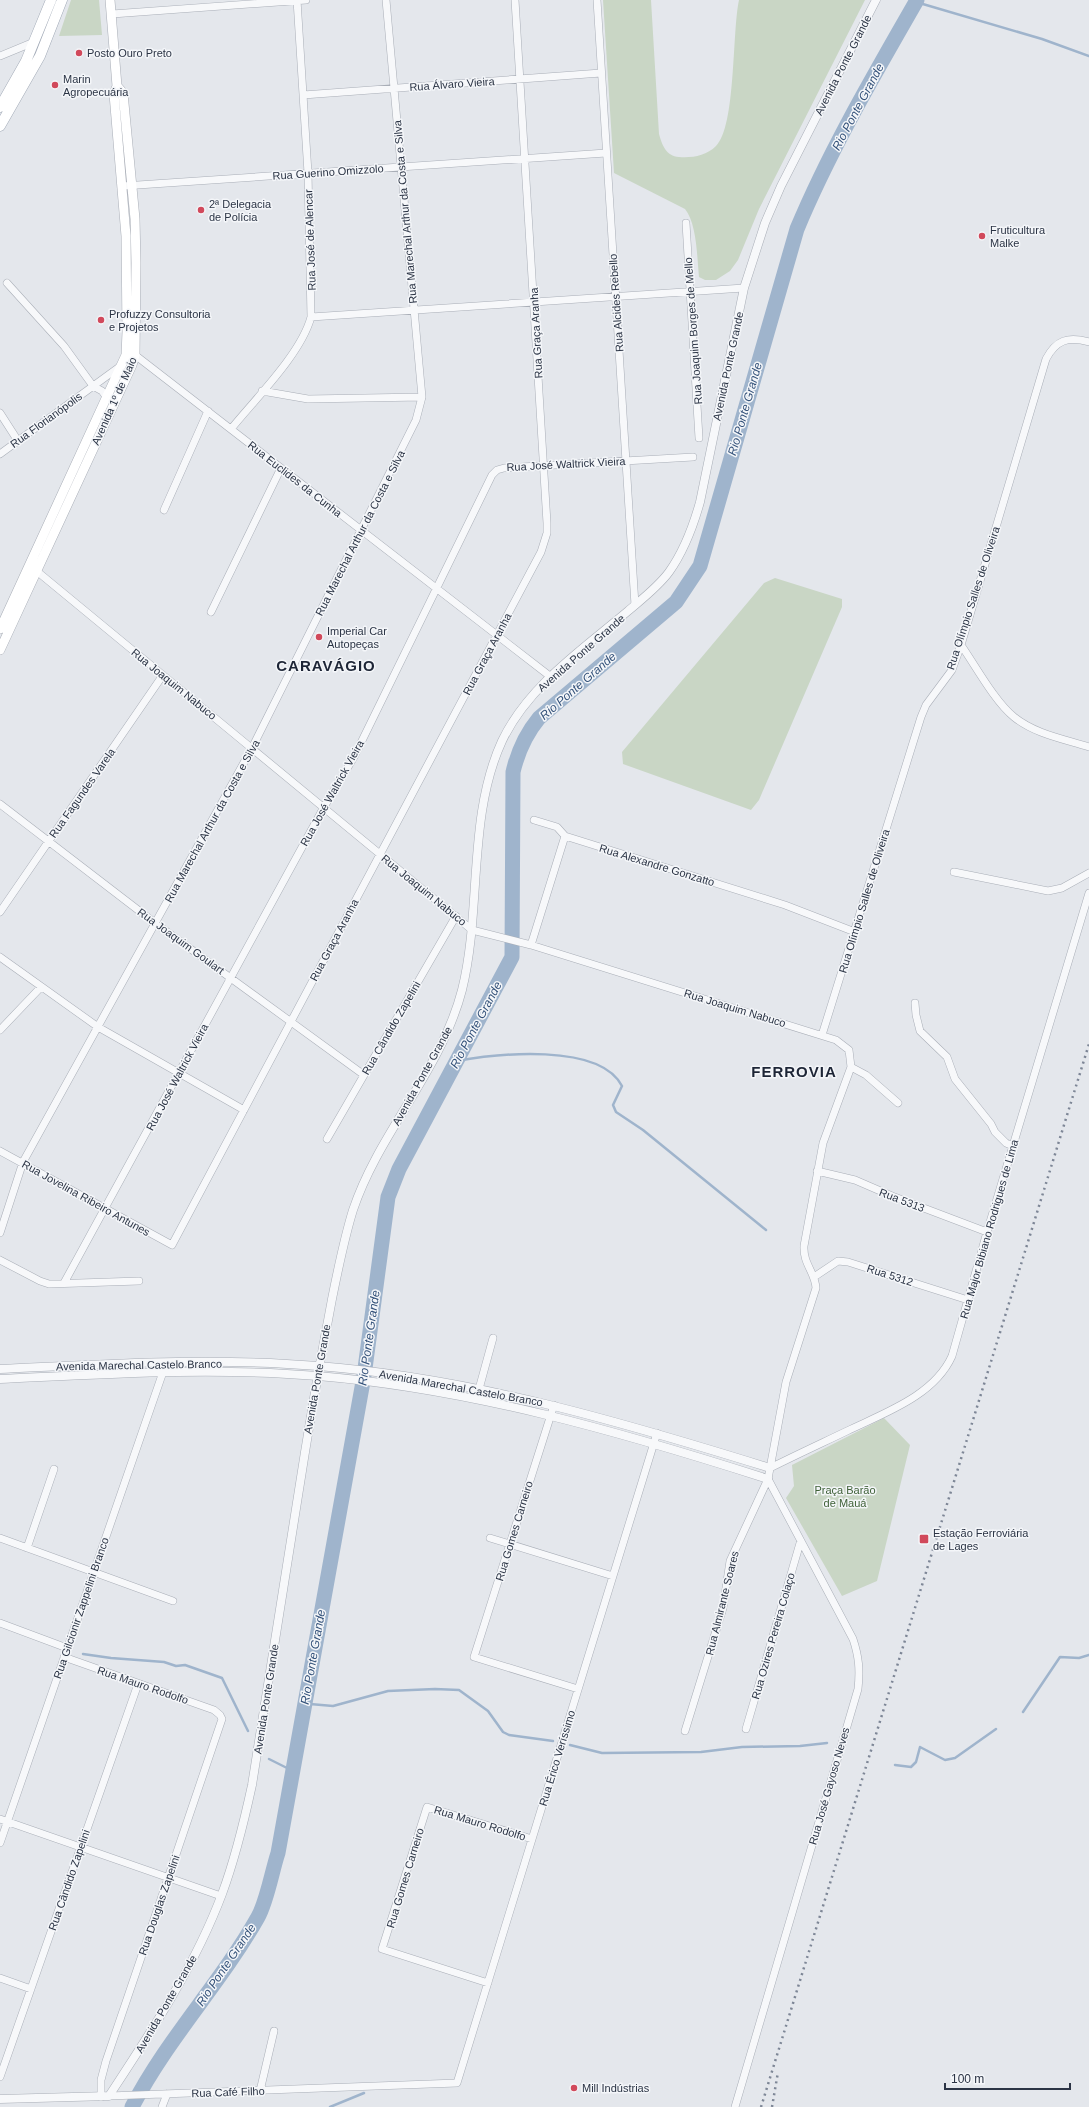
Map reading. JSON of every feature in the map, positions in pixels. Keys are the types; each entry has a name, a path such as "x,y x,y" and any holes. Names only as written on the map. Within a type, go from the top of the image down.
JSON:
{"main road":[{"path":"0,107 15,82 34,42 51,0"},
{"path":"0,126 40,56 62,0"},
{"name":"Avenida 1º de Maio","path":"0,650 33,568 123,363 127,332 127,263 114,94 117,86 110,0"},
{"name":"Avenida 1º de Maio","path":"0,629 33,568 132,365 135,355 136,263 132,185 123,93 117,86"},
{"path":"127,263 136,263"},
{"path":"123,363 135,355"}],"street":[{"name":"Rua José de Alencar","path":"231,429 303,339 311,317 308,173 297,0"},
{"path":"112,14 207,4 306,0"},
{"name":"Rua Marechal Arthur da Costa e Silva","path":"0,1233 23,1162 252,748 416,420 422,398 386,0"},
{"name":"Rua Graça Aranha","path":"172,1245 545,542 547,523 544,466 515,0"},
{"name":"Rua Alcides Rebello","path":"597,0 635,605"},
{"name":"Avenida Ponte Grande","path":"105,2097 172,1996 222,1896 243,1829 252,1785 318,1366 344,1239 354,1209 376,1158 416,1093 452,1024 462,989 472,930 480,830 484,802 501,743 515,717 530,697 551,677 659,584 670,571 682,551 692,527 706,477 744,288 765,223 778,194 876,0"},
{"path":"0,55 34,42"},
{"name":"Rua Álvaro Vieira","path":"303,95 601,73"},
{"name":"Rua Guerino Omizzolo","path":"122,186 606,152"},
{"name":"Rua Joaquim Borges de Mello","path":"686,223 699,438"},
{"path":"7,283 64,346 93,386"},
{"path":"311,317 744,288"},
{"name":"Rua Olímpio Salles de Oliveira","path":"822,1035 921,717 934,694 952,670 961,645 1046,359 1052,348 1060,342 1069,339 1089,342"},
{"name":"Rua Euclides da Cunha","path":"135,355 551,677"},
{"name":"Rua Florianópolis","path":"0,454 123,363"},
{"name":"Rua Florianópolis","path":"93,386 102,391 107,398"},
{"path":"262,391 323,399 422,398"},
{"path":"164,510 208,411"},
{"path":"0,413 18,441"},
{"name":"Rua José Waltrick Vieira","path":"64,1284 230,978 324,807 354,756 494,472 504,468 693,457"},
{"path":"211,612 281,468"},
{"name":"Rua Joaquim Nabuco","path":"33,568 472,930 531,945 822,1035 844,1044 849,1050 851,1067"},
{"path":"961,645 1003,705 1014,717 1041,732 1089,747"},
{"name":"Rua Fagundes Varela","path":"0,912 163,675"},
{"name":"Rua Joaquim Goulart","path":"0,804 155,923 364,1075"},
{"name":"Rua Alexandre Gonzatto","path":"534,820 557,827 565,836 786,905 855,932"},
{"path":"531,945 565,836"},
{"path":"954,872 1048,891 1062,888 1089,873"},
{"name":"Rua Major Bibiano Rodrigues de Lima","path":"770,1468 901,1404 932,1383 947,1368 952,1356 987,1232 1089,893"},
{"name":"Rua Cândido Zapelini","path":"327,1139 456,916"},
{"path":"0,957 98,1027 244,1110"},
{"path":"0,1030 41,987"},
{"path":"915,1003 920,1031 947,1056 955,1079 991,1124 995,1132 1006,1143 1013,1146"},
{"path":"814,1277 805,1262 804,1254 817,1171 823,1143 851,1067 877,1084 898,1103"},
{"name":"Rua Jovelina Ribeiro Antunes","path":"0,1151 23,1162 172,1245"},
{"name":"Rua 5313","path":"817,1171 854,1180 987,1232"},
{"path":"0,1260 44,1283 64,1284 139,1281"},
{"name":"Rua 5312","path":"814,1277 838,1261 848,1262 968,1300"},
{"name":"Rua Almirante Soares","path":"685,1731 721,1616 730,1560 768,1479 786,1382 816,1288 814,1277"},
{"path":"479,1390 493,1338"},
{"path":"163,1372 170,1362"},
{"name":"Avenida Marechal Castelo Branco","path":"0,1369 170,1362 318,1366 374,1372 479,1390 554,1405 657,1433 770,1468"},
{"name":"Avenida Marechal Castelo Branco","path":"0,1379 163,1372 234,1372 317,1376 354,1380 466,1397 550,1415 654,1444 768,1479"},
{"name":"Rua Gilcionir Zappelini Branco","path":"0,1843 163,1372"},
{"name":"Rua Gomes Carneiro","path":"554,1405 474,1657 578,1690"},
{"name":"Rua Érico Veríssimo","path":"457,2083 657,1433"},
{"path":"27,1548 54,1469"},
{"name":"Rua José Gayoso Neves","path":"735,2107 855,1696 860,1670 859,1657 853,1639 800,1543 768,1479"},
{"path":"0,1538 173,1601"},
{"path":"490,1538 613,1576"},
{"name":"Rua Ozires Pereira Colaço","path":"746,1729 800,1543"},
{"path":"0,1623 67,1648"},
{"name":"Rua Mauro Rodolfo","path":"64,1657 214,1710 220,1715"},
{"name":"Rua Cândido Zapelini","path":"0,2077 138,1684"},
{"name":"Rua Douglas Zapelini","path":"105,2097 101,2080 106,2061 221,1723 220,1715"},
{"name":"Rua Gomes Carneiro","path":"427,1807 382,1949 488,1983"},
{"name":"Rua Mauro Rodolfo","path":"427,1807 532,1839"},
{"path":"0,1819 222,1896"},
{"path":"0,1978 31,1989"},
{"path":"260,2091 274,2031"},
{"name":"Rua Café Filho","path":"0,2099 105,2097 457,2083"},
{"path":"162,2107 167,2094"}],"green space":[{"path":"71,0 99,0 102,35 59,36"},
{"path":"603,0 651,0 659,134 663,146 671,155 679,157 694,157 708,152 716,146 722,136 727,120 739,0 865,0 759,209 738,260 730,271 716,280 705,280 699,277 694,232 689,215 685,209 614,173"},
{"path":"775,578 842,599 842,607 759,800 751,810 623,764 622,752 764,583"},
{"name":"Praça Barão de Mauá","path":"884,1418 910,1445 877,1581 842,1596 786,1498 794,1486 792,1465"}],"waterway":[{"name":"Rio Ponte Grande","path":"132,2107 146,2082 177,2034 228,1965 258,1917 267,1894 278,1853 364,1376 388,1197 399,1169 512,957 513,772 517,757 526,737 539,718 676,602 700,566 797,229 838,142 917,0"},
{"path":"916,2 1042,39 1089,56"},
{"path":"456,1061 520,1054 545,1054 570,1057 592,1063 610,1072 622,1086 613,1105 616,1112 643,1130 766,1230"},
{"path":"83,1654 111,1658 164,1662 176,1666 185,1665 222,1678 248,1731"},
{"path":"1023,1712 1060,1657 1079,1658 1089,1655"},
{"path":"304,1707 310,1704 333,1706 388,1691 435,1689 459,1690 488,1711 503,1732 509,1735 553,1741"},
{"path":"895,1765 911,1767 916,1762 920,1747 945,1760 955,1758 996,1729"},
{"path":"570,1745 602,1753 701,1752 742,1747 800,1746 827,1743"},
{"path":"269,1759 293,1771"},
{"path":"330,2107 364,2093"}],"railway":[{"path":"761,2107 1089,1044"},
{"path":"772,2107 778,2072"}],"place":[{"name":"Posto Ouro Preto","path":"79,53"},
{"name":"Marin Agropecuária","path":"55,85"},
{"name":"2ª Delegacia de Polícia","path":"201,210"},
{"name":"Fruticultura Malke","path":"982,236"},
{"name":"Profuzzy Consultoria e Projetos","path":"101,320"},
{"name":"Imperial Car Autopeças","path":"319,637"},
{"name":"Estação Ferroviária de Lages","path":"924,1539"},
{"name":"Mill Indústrias","path":"574,2088"}],"district":[{"name":"CARAVÁGIO","path":"326,665"},
{"name":"FERROVIA","path":"794,1071"}]}
